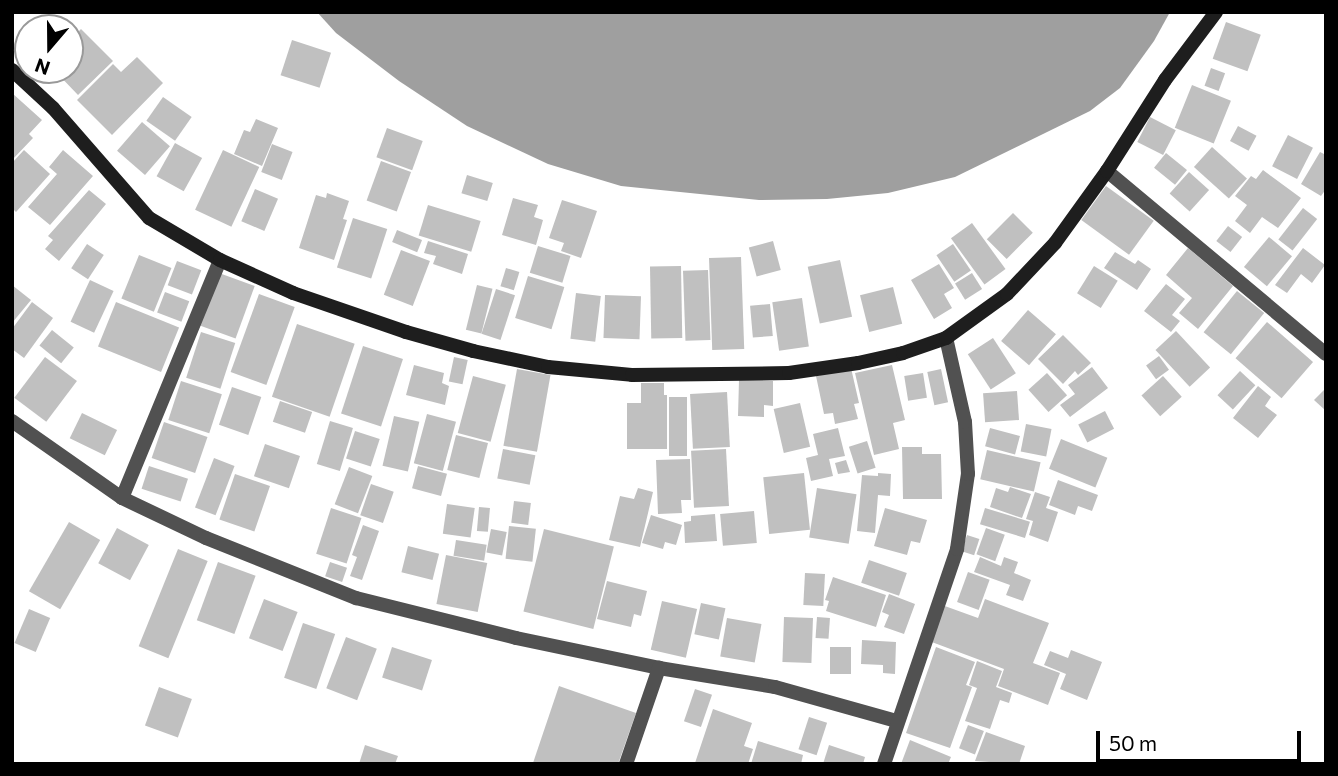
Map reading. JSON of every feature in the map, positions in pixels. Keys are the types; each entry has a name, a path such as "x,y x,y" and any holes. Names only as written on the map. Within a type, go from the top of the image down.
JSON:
{"street":[{"path":"12,70 53,108 149,218 220,260 293,293 405,332 473,351 548,367 632,375 789,373 858,363 946,338 1007,294 1032,271 1107,171 1165,79 1216,12"},
{"path":"1107,171 1326,354"},
{"path":"122,498 220,260"},
{"path":"884,764 957,549 968,474 965,422 946,338"},
{"path":"12,421 122,498 206,538 356,598 516,638 659,668 775,688 897,722"},
{"path":"625,764 659,668"}],"shaded area":[{"path":"317,12 1170,12 1154,41 1120,88 1090,111 955,177 888,193 827,199 759,200 621,186 548,164 467,126 399,81 336,33"}],"building":[{"path":"1226,22 1261,35 1247,71 1213,59"},
{"path":"84,32 113,61 78,95 67,84 84,84"},
{"path":"292,40 331,53 320,88 281,75"},
{"path":"137,57 163,83 112,135 77,100 113,64 121,72"},
{"path":"1211,68 1225,73 1219,91 1205,86"},
{"path":"1192,85 1231,101 1214,143 1175,128"},
{"path":"12,93 42,120 29,134 33,138 12,160"},
{"path":"163,97 192,117 175,141 146,121"},
{"path":"1150,117 1176,130 1163,155 1137,142"},
{"path":"256,119 278,128 262,166 234,154 244,130 250,132"},
{"path":"142,122 170,146 145,175 117,151"},
{"path":"1238,126 1257,136 1249,151 1230,141"},
{"path":"387,128 423,141 412,170 376,157"},
{"path":"1288,135 1313,148 1297,179 1272,166"},
{"path":"175,143 202,158 184,191 157,176"},
{"path":"272,144 293,152 282,180 261,172"},
{"path":"1212,147 1247,178 1229,199 1194,167"},
{"path":"24,150 50,174 16,212 12,208 12,163"},
{"path":"63,150 93,176 50,225 28,207 57,174 49,167"},
{"path":"223,150 259,167 231,227 195,210"},
{"path":"1320,152 1326,155 1326,189 1321,196 1301,184"},
{"path":"1166,153 1187,170 1175,185 1154,168"},
{"path":"381,161 411,172 397,211 367,200"},
{"path":"1263,170 1301,198 1278,228 1262,217 1250,233 1235,221 1247,205 1235,196 1251,176 1256,179"},
{"path":"1189,172 1209,190 1190,212 1170,194"},
{"path":"467,175 493,183 487,201 461,193"},
{"path":"1106,186 1154,221 1129,255 1081,220"},
{"path":"255,189 278,199 264,231 241,221"},
{"path":"89,190 106,204 59,261 45,249 53,240 48,236"},
{"path":"327,193 349,201 343,219 347,220 334,260 299,248 316,195 326,198"},
{"path":"513,198 538,205 534,217 543,220 536,245 502,235"},
{"path":"562,200 597,211 581,258 561,251 564,243 549,238"},
{"path":"428,205 481,221 471,252 419,236"},
{"path":"1303,208 1317,219 1293,251 1278,240"},
{"path":"1013,213 1033,233 1007,259 987,239"},
{"path":"353,218 387,229 371,279 337,267"},
{"path":"972,223 1006,269 984,284 951,238"},
{"path":"1228,226 1242,237 1230,252 1216,241"},
{"path":"397,230 422,240 417,252 392,242"},
{"path":"1269,237 1292,256 1267,286 1244,267"},
{"path":"428,241 468,254 462,274 433,264 436,256 424,253"},
{"path":"773,241 781,270 757,276 749,247"},
{"path":"87,244 104,255 88,279 71,268"},
{"path":"953,244 971,271 954,282 936,255"},
{"path":"538,246 571,256 562,283 530,273"},
{"path":"1188,248 1233,286 1198,329 1179,313 1192,298 1166,275"},
{"path":"1303,248 1325,265 1312,283 1301,274 1287,293 1275,285"},
{"path":"401,250 430,261 413,306 384,295"},
{"path":"1115,252 1135,264 1138,260 1151,269 1137,290 1104,268"},
{"path":"139,255 171,268 154,312 121,299"},
{"path":"741,257 744,349 712,350 709,258"},
{"path":"840,260 852,317 820,324 808,267"},
{"path":"177,261 201,270 192,295 168,285"},
{"path":"939,264 954,288 944,294 952,308 934,319 911,280"},
{"path":"681,266 682,338 651,339 650,267"},
{"path":"1094,266 1118,281 1101,308 1077,293"},
{"path":"506,268 519,272 514,290 500,286"},
{"path":"708,270 710,340 685,341 683,271"},
{"path":"219,273 255,286 236,339 200,326"},
{"path":"972,273 982,289 965,300 955,284"},
{"path":"528,276 564,287 551,329 515,318"},
{"path":"90,280 114,291 94,333 71,322"},
{"path":"1166,284 1185,299 1172,315 1180,321 1171,332 1144,311"},
{"path":"12,285 31,300 12,323"},
{"path":"477,285 493,289 481,334 466,330"},
{"path":"893,287 902,324 869,332 860,295"},
{"path":"496,289 515,295 500,340 481,334"},
{"path":"1237,291 1264,313 1231,354 1204,332"},
{"path":"165,292 189,301 181,322 157,313"},
{"path":"576,293 601,296 595,342 570,339"},
{"path":"259,294 295,307 266,385 231,372"},
{"path":"605,295 641,296 639,339 603,338"},
{"path":"802,298 809,347 779,351 772,302"},
{"path":"32,302 53,318 24,358 12,349 12,329"},
{"path":"116,302 179,327 161,372 98,347"},
{"path":"770,304 773,336 753,338 750,306"},
{"path":"1028,310 1056,334 1029,365 1001,341"},
{"path":"1267,322 1313,362 1282,398 1236,358"},
{"path":"297,324 355,344 330,417 272,397"},
{"path":"52,330 74,348 61,363 39,346"},
{"path":"1176,331 1210,368 1190,387 1156,350"},
{"path":"201,332 235,343 220,389 186,378"},
{"path":"1063,335 1091,363 1078,375 1075,371 1063,384 1038,359"},
{"path":"993,338 1016,373 991,390 968,354"},
{"path":"363,346 403,359 381,427 341,414"},
{"path":"1159,356 1169,370 1156,379 1146,365"},
{"path":"45,357 77,381 46,422 14,398"},
{"path":"454,357 468,360 462,384 449,381"},
{"path":"414,365 444,373 442,383 449,386 445,405 406,395"},
{"path":"892,365 905,420 893,423 899,449 874,455 855,373"},
{"path":"1092,367 1108,388 1070,417 1060,405 1075,394 1068,385"},
{"path":"851,368 859,403 854,404 858,419 835,424 833,413 824,414 816,376"},
{"path":"517,369 550,375 537,452 503,446"},
{"path":"941,369 948,402 934,405 927,372"},
{"path":"1240,371 1255,385 1233,409 1217,395"},
{"path":"923,373 927,398 908,401 904,376"},
{"path":"1047,373 1067,395 1048,412 1028,390"},
{"path":"473,376 506,385 491,442 458,433"},
{"path":"1163,376 1182,397 1160,416 1141,395"},
{"path":"739,380 773,381 773,406 764,405 764,417 738,416"},
{"path":"181,381 222,394 209,433 168,420"},
{"path":"641,383 664,383 664,395 667,395 667,449 627,449 627,403 641,403"},
{"path":"1258,386 1271,397 1265,406 1277,415 1258,438 1233,418"},
{"path":"232,387 261,397 248,435 219,425"},
{"path":"1326,388 1326,411 1314,400"},
{"path":"1017,391 1019,420 985,422 983,393"},
{"path":"727,392 730,447 693,449 690,394"},
{"path":"669,397 687,397 687,456 669,456"},
{"path":"280,401 312,412 305,433 273,422"},
{"path":"800,403 810,447 784,453 774,409"},
{"path":"1105,411 1114,429 1087,442 1078,425"},
{"path":"82,413 117,430 105,455 70,438"},
{"path":"427,414 456,422 443,471 414,463"},
{"path":"394,416 419,422 408,472 383,466"},
{"path":"330,421 353,428 340,471 317,464"},
{"path":"164,422 207,437 195,473 152,458"},
{"path":"1026,424 1052,429 1046,456 1021,451"},
{"path":"838,428 845,456 829,459 833,476 811,481 806,458 818,455 813,434"},
{"path":"990,428 1020,436 1015,454 985,446"},
{"path":"355,431 380,439 371,467 346,459"},
{"path":"456,435 488,443 479,478 447,470"},
{"path":"1061,439 1107,458 1095,487 1049,469"},
{"path":"867,441 876,468 858,474 849,447"},
{"path":"265,444 300,456 289,488 254,476"},
{"path":"902,447 922,447 922,454 941,454 942,499 903,499"},
{"path":"503,449 535,455 530,485 497,478"},
{"path":"726,449 729,506 694,508 691,451"},
{"path":"987,450 1041,462 1034,492 980,479"},
{"path":"214,458 235,466 216,515 195,507"},
{"path":"690,459 691,500 681,500 682,513 658,514 656,460"},
{"path":"846,460 850,472 838,474 835,463"},
{"path":"149,466 188,479 181,501 142,489"},
{"path":"418,466 447,474 441,496 412,488"},
{"path":"349,467 372,476 358,513 335,504"},
{"path":"804,473 810,530 769,534 763,477"},
{"path":"878,473 891,474 890,496 878,495 875,533 857,531 862,475 878,476"},
{"path":"235,474 270,486 254,531 219,519"},
{"path":"1058,480 1098,495 1092,511 1078,506 1075,515 1049,505"},
{"path":"371,484 394,492 383,523 360,515"},
{"path":"1010,487 1031,494 1022,518 990,507 996,488 1008,492"},
{"path":"638,488 653,492 640,547 609,540 620,496 634,499"},
{"path":"817,488 857,494 849,544 809,537"},
{"path":"1035,492 1050,497 1046,508 1058,512 1048,542 1029,535 1033,521 1026,519"},
{"path":"514,501 531,503 528,525 511,523"},
{"path":"447,504 475,508 471,538 443,534"},
{"path":"479,507 490,508 488,532 477,531"},
{"path":"331,508 361,518 347,564 316,554"},
{"path":"885,508 927,520 920,543 911,541 907,555 874,546"},
{"path":"985,508 1030,522 1025,538 980,524"},
{"path":"754,511 757,543 723,546 720,514"},
{"path":"715,514 717,541 685,543 684,522 691,521 691,516"},
{"path":"651,515 682,525 676,545 665,542 663,549 642,543"},
{"path":"69,522 100,540 60,609 29,591"},
{"path":"363,525 379,531 362,580 350,576 357,557 352,555"},
{"path":"509,526 536,529 532,562 506,559"},
{"path":"117,528 149,545 130,580 98,563"},
{"path":"986,528 1005,535 995,561 976,554"},
{"path":"491,529 507,532 502,556 486,553"},
{"path":"544,529 614,546 593,629 523,611"},
{"path":"967,535 979,539 974,555 962,551"},
{"path":"456,540 487,545 484,561 453,556"},
{"path":"408,546 439,554 433,580 401,572"},
{"path":"178,549 208,561 168,658 139,646"},
{"path":"446,555 487,563 478,612 436,604"},
{"path":"980,557 1001,566 1004,557 1018,562 1014,573 1031,580 1023,601 1006,595 1010,585 974,572"},
{"path":"869,560 907,573 899,596 861,583"},
{"path":"218,562 256,576 234,634 197,620"},
{"path":"330,562 347,568 342,582 325,576"},
{"path":"968,572 990,580 979,610 957,602"},
{"path":"805,573 825,574 823,606 803,605"},
{"path":"833,577 886,595 876,627 826,611 829,601 825,600"},
{"path":"607,581 647,591 641,616 634,614 631,627 597,619"},
{"path":"889,594 915,604 904,634 884,627 889,615 882,612"},
{"path":"264,599 298,612 283,651 249,638"},
{"path":"985,599 1049,623 1033,663 1060,673 1048,705 998,686 1004,669 929,641 942,605 978,618"},
{"path":"662,601 697,609 686,658 651,650"},
{"path":"701,603 725,608 719,639 694,634"},
{"path":"29,609 50,618 36,652 15,643"},
{"path":"784,617 813,618 811,663 782,662"},
{"path":"817,617 830,618 829,639 816,638"},
{"path":"727,618 761,624 755,662 720,656"},
{"path":"303,623 335,634 316,689 284,678"},
{"path":"346,637 377,649 357,700 326,688"},
{"path":"862,640 896,642 895,674 883,673 883,665 861,664"},
{"path":"392,647 432,660 422,690 382,677"},
{"path":"830,647 851,647 851,674 830,674"},
{"path":"936,647 975,662 966,685 972,687 950,748 906,733"},
{"path":"1071,650 1102,662 1087,700 1060,689 1066,674 1044,665 1050,651 1068,658"},
{"path":"977,661 1002,671 996,687 1012,693 1009,703 1000,700 990,729 965,721 977,688 969,685"},
{"path":"559,686 636,713 618,764 533,763"},
{"path":"159,687 192,699 178,737 145,726"},
{"path":"695,689 712,695 701,727 684,721"},
{"path":"713,709 752,723 744,746 753,749 748,764 695,763"},
{"path":"809,717 827,723 817,755 798,749"},
{"path":"968,725 984,731 975,754 959,748"},
{"path":"986,732 1025,746 1019,764 975,761"},
{"path":"910,740 951,757 948,764 901,764"},
{"path":"758,741 803,755 801,764 751,764"},
{"path":"365,745 398,756 395,764 359,764"},
{"path":"829,745 865,757 863,764 823,764"}]}
